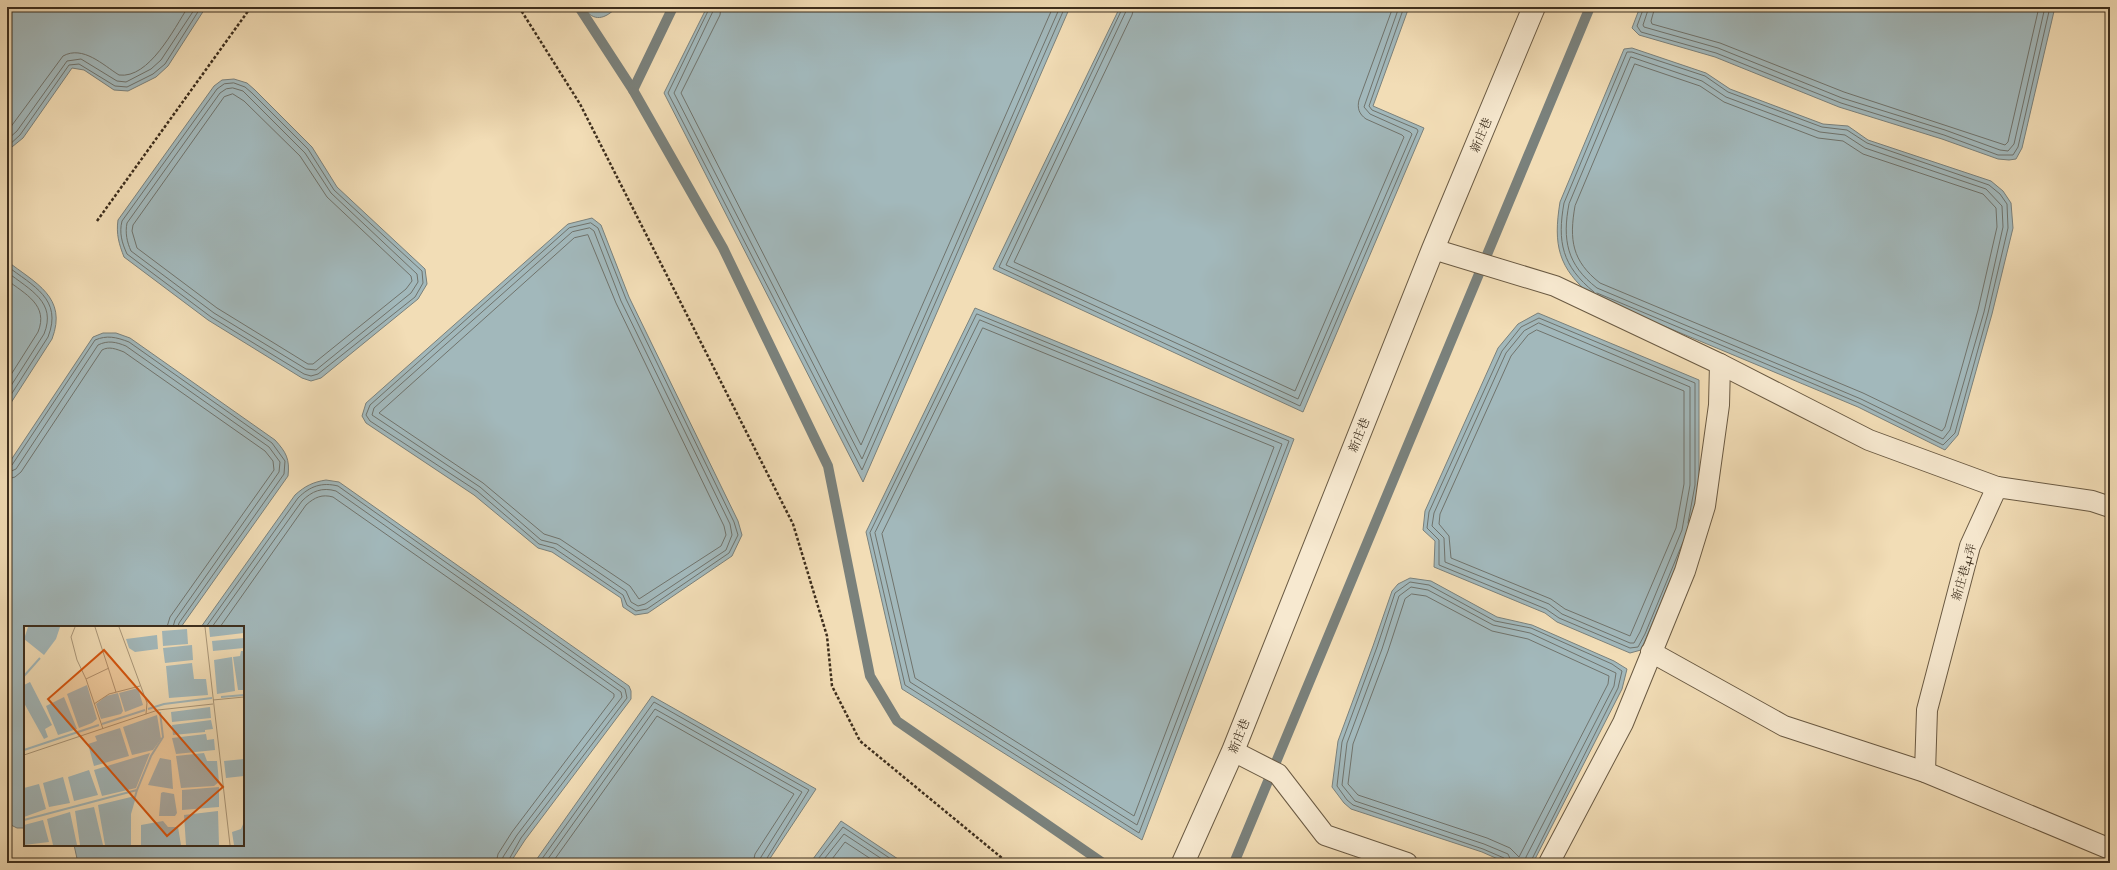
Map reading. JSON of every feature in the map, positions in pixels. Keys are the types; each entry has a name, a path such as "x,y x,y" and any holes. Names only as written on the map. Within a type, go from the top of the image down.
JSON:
{"street":[{"name":"新庄巷","path":"1183,863 1233,751 1433,249 1534,7"}],"lane":[{"path":"1433,249 1555,286 1720,364 1869,440 1997,487 2092,501 2110,507"},
{"path":"1549,863 1623,723 1685,571 1704,506 1719,405 1720,364"},
{"name":"新庄巷41弄","path":"1925,772 1927,710 1970,546 1997,487"},
{"path":"1651,652 1784,726 1925,772 2110,849"},
{"path":"1233,751 1278,774 1325,835 1407,863"}],"path":[{"path":"97,221 251,7"},
{"path":"519,7 580,104 793,524 827,636 832,686 860,741 1008,863"}],"water":[{"path":"7,7 206,7 168,66 156,77 128,91 114,90 84,70 72,68 23,138 7,151"},
{"path":"583,7 617,7 600,18 591,15"},
{"path":"707,7 1070,7 863,482 664,93"},
{"path":"1120,7 1409,7 1373,106 1424,128 1303,412 993,269"},
{"path":"1640,7 2055,7 2022,148 2016,159 2009,160 1998,159 1942,139 1839,107 1715,57 1639,35 1632,28"},
{"path":"1632,48 1706,73 1730,89 1823,124 1848,126 1868,140 1991,181 2003,191 2011,203 2013,228 1992,314 1958,435 1945,450 1858,407 1592,296 1572,276 1565,265 1558,243 1557,231 1560,202 1624,49"},
{"path":"234,79 247,83 255,90 312,147 337,187 425,269 427,284 418,299 321,378 311,381 302,378 208,320 124,257 119,243 117,230 118,220 214,86 222,80"},
{"path":"592,218 601,225 629,297 738,521 742,535 732,556 648,613 635,615 623,607 621,598 552,552 538,548 474,495 366,423 362,416 366,403 568,224"},
{"path":"7,261 38,284 46,292 56,312 56,324 52,339 7,409"},
{"path":"975,308 1294,439 1142,840 902,689 866,532"},
{"path":"1538,313 1699,380 1699,486 1691,532 1641,650 1630,653 1557,622 1545,613 1434,567 1435,541 1423,530 1425,511 1498,348 1518,324"},
{"path":"103,333 116,333 130,338 275,440 282,448 288,460 288,476 182,626 24,626 24,828 17,828 7,823 7,466 93,337"},
{"path":"326,480 339,482 629,686 631,691 631,699 525,840 510,863 78,863 74,846 244,846 244,626 202,626 295,495 302,489 317,482"},
{"path":"1410,578 1431,581 1497,617 1532,625 1614,661 1627,669 1622,689 1533,863 1507,863 1482,852 1351,809 1344,803 1332,787 1338,741 1392,591 1398,584"},
{"path":"652,696 816,789 767,863 534,863"},
{"path":"841,821 904,863 810,863"}],"waterway":[{"path":"579,7 633,90 723,248 828,466 870,676 897,721 1103,863"},
{"path":"633,90 673,7"},
{"path":"1234,863 1590,7"}]}
